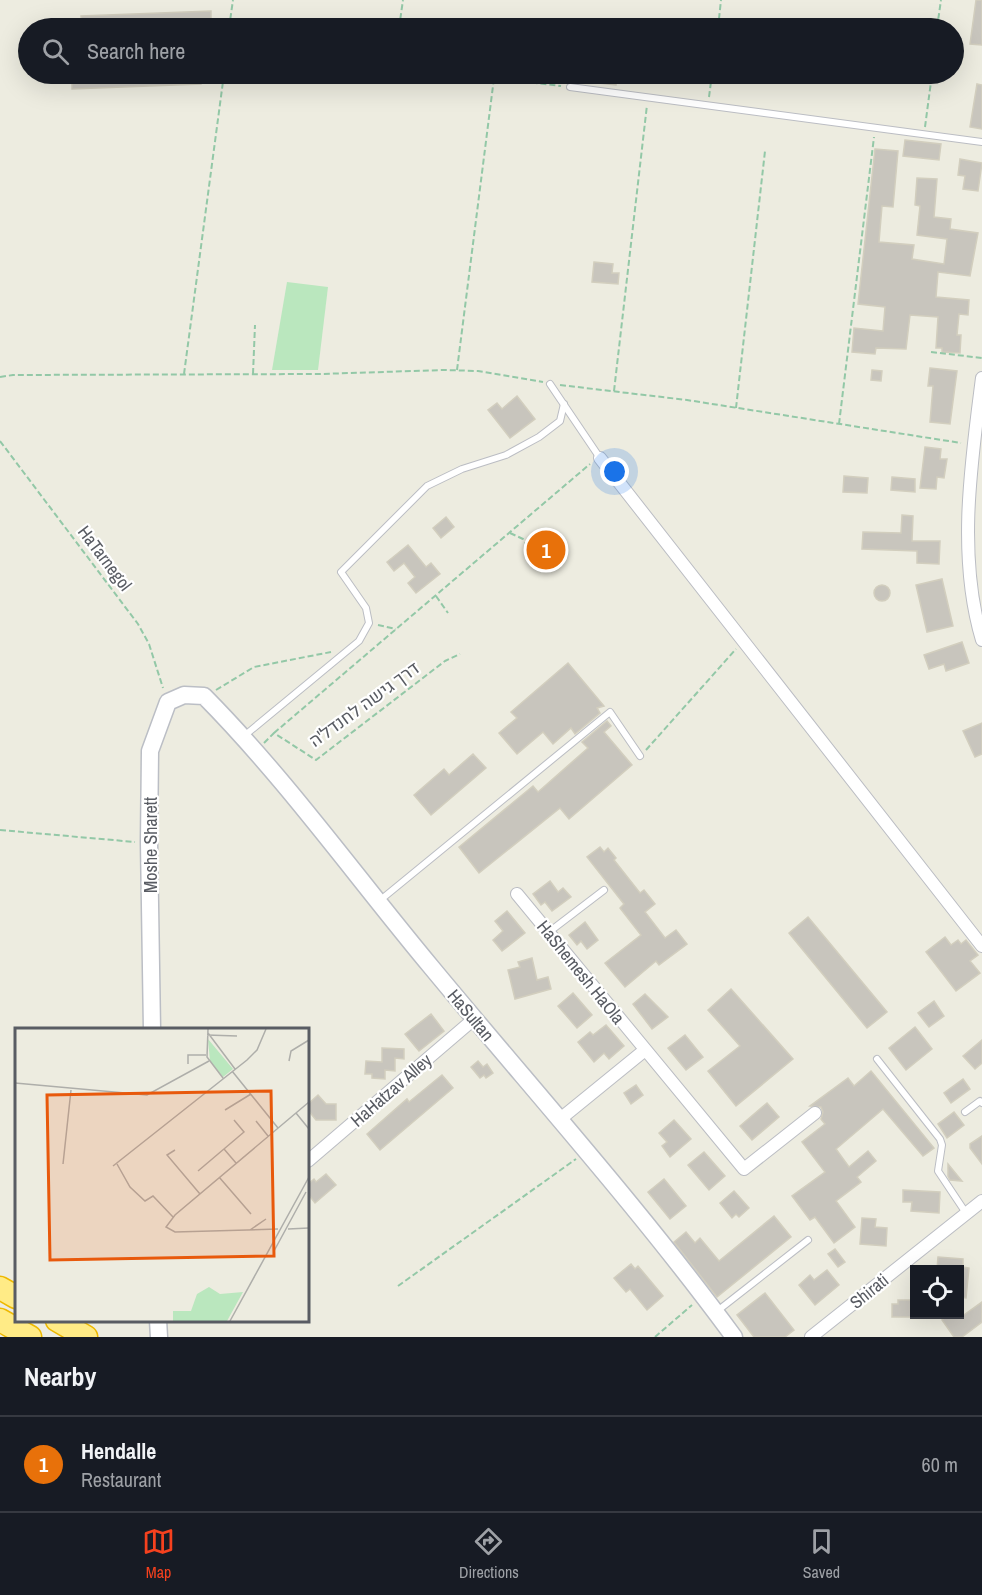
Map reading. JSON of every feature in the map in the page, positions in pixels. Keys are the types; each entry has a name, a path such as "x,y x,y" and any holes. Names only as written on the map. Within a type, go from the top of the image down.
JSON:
{"highway":[{"path":"0,1288 15,1296"},
{"path":"0,1320 30,1337"},
{"path":"60,1322 86,1337"}],"street":[{"path":"982,378 968,521 970,595 982,640"},
{"path":"600,458 982,946"},
{"path":"168,702 184,695 204,696"},
{"name":"HaSultan","path":"204,696 256,749 378,902 703,1295 734,1337"},
{"name":"Moshe Sharett","path":"153,1028 149,852 150,751 168,702"},
{"name":"HaShemesh HaOla","path":"517,894 744,1169 815,1113"},
{"name":"HaHatzav Alley","path":"309,1160 474,1019"},
{"path":"559,1120 645,1050"},
{"name":"Shirati","path":"811,1337 982,1201"},
{"path":"158,1322 159,1337"}],"lane":[{"path":"570,87 876,126 982,142"},
{"path":"550,384 600,458"},
{"path":"244,736 359,641 369,623 366,608 341,573 427,486 462,469 506,455 538,437 560,421 564,404"},
{"path":"378,902 610,712 640,756"},
{"path":"549,933 604,890"},
{"path":"877,1059 939,1139 942,1145 938,1171 966,1213"},
{"path":"965,1112 980,1101 982,1103"},
{"path":"716,1313 808,1240"}],"path":[{"path":"230,18 233,0"},
{"path":"400,18 403,0"},
{"path":"719,18 721,0"},
{"path":"938,18 941,0"},
{"path":"184,374 223,84"},
{"path":"457,371 493,84"},
{"path":"545,84 570,87"},
{"path":"708,104 711,84"},
{"path":"924,134 931,84"},
{"path":"614,391 648,97"},
{"path":"839,424 876,126"},
{"path":"736,408 765,151"},
{"path":"253,374 255,325"},
{"path":"931,352 982,358"},
{"path":"0,377 478,371 550,384 736,408 975,446"},
{"name":"HaTarnegol","path":"0,441 138,624 149,644 168,702"},
{"path":"256,749 584,468 600,458"},
{"path":"510,533 523,539 537,564"},
{"path":"436,596 448,612"},
{"path":"369,623 396,629"},
{"path":"640,756 744,640"},
{"path":"204,696 254,667 349,649"},
{"name":"דרך גישה לחנדל'ה","path":"274,733 316,760 445,661 460,654"},
{"path":"0,830 140,843 149,852"},
{"path":"398,1286 586,1152"},
{"path":"655,1337 703,1295"}],"green space":[{"path":"287,282 328,287 318,370 272,370"}],"building":[{"path":"976,0 982,0 982,45 970,44"},
{"path":"211,11 211,18 81,18 81,16"},
{"path":"72,84 201,84 72,89"},
{"path":"977,84 982,85 982,129 970,127"},
{"path":"905,140 941,144 939,160 903,156"},
{"path":"875,149 898,151 893,207 882,206 879,242 914,245 912,259 944,264 947,239 917,235 920,206 915,205 917,178 937,179 934,217 951,219 950,229 978,233 970,276 938,272 936,297 969,300 968,315 959,314 957,335 961,335 960,353 942,352 942,348 936,348 938,317 910,315 906,349 876,348 875,354 852,352 854,328 883,331 885,307 858,304"},
{"path":"960,159 982,163 978,191 963,189 965,176 958,175"},
{"path":"594,262 613,264 612,273 619,273 618,284 592,282"},
{"path":"930,368 957,371 950,424 930,422 933,386 928,386"},
{"path":"872,370 882,371 881,381 871,380"},
{"path":"517,396 535,419 510,438 488,410 497,403 502,409"},
{"path":"925,447 941,449 940,459 947,459 944,478 937,477 936,489 920,488"},
{"path":"844,476 868,478 867,493 843,492"},
{"path":"892,477 915,479 915,492 891,490"},
{"path":"902,515 913,516 912,541 940,541 939,564 917,563 917,551 862,549 863,532 901,533"},
{"path":"446,517 454,527 441,538 433,528"},
{"path":"408,545 426,567 431,563 440,574 416,593 408,583 415,577 404,563 394,571 387,562"},
{"path":"942,579 953,626 927,632 916,585"},
{"path":"879,585 885,585 890,593 888,599 879,601 874,596 874,590"},
{"path":"962,642 969,663 946,671 944,664 929,669 924,655"},
{"path":"568,663 604,706 597,708 600,713 575,734 571,728 553,744 543,732 517,754 499,733 517,718 511,712"},
{"path":"607,721 611,726 604,732 632,765 569,819 560,808 479,873 459,847 533,786 538,792 588,748 582,742"},
{"path":"982,723 982,754 975,757 963,731"},
{"path":"473,754 486,768 431,815 414,795 444,769 449,775"},
{"path":"600,847 604,852 608,848 616,858 614,860 640,893 644,890 655,904 645,912 665,938 676,930 687,944 659,965 656,961 625,987 605,963 641,935 620,908 624,904 587,857"},
{"path":"550,881 558,892 563,888 571,897 552,911 545,902 541,905 533,894"},
{"path":"507,911 525,933 502,951 493,940 503,931 495,921"},
{"path":"808,917 887,1012 867,1028 789,933"},
{"path":"585,922 598,940 587,949 581,941 577,945 569,935"},
{"path":"945,937 951,945 958,940 961,944 966,940 978,955 970,961 980,973 956,991 926,952"},
{"path":"532,958 537,980 548,977 551,989 515,999 508,970 520,967 518,962"},
{"path":"731,989 793,1059 736,1106 708,1071 740,1046 708,1010"},
{"path":"573,993 592,1015 577,1028 558,1006"},
{"path":"645,994 668,1017 652,1029 633,1004"},
{"path":"934,1001 944,1016 929,1027 918,1013"},
{"path":"431,1014 444,1031 419,1051 405,1034"},
{"path":"606,1025 624,1046 609,1059 604,1053 594,1062 578,1042 590,1032 593,1035"},
{"path":"915,1027 932,1049 906,1070 889,1048"},
{"path":"685,1035 703,1057 686,1070 668,1048"},
{"path":"982,1040 982,1063 975,1069 963,1056"},
{"path":"382,1048 404,1049 404,1059 395,1058 395,1071 385,1070 385,1079 372,1078 372,1074 365,1074 366,1061 382,1062"},
{"path":"478,1061 483,1067 487,1064 493,1073 486,1078 484,1075 480,1078 471,1067"},
{"path":"871,1071 934,1148 923,1156 883,1109 836,1149 849,1167 868,1151 876,1161 857,1177 861,1182 836,1201 855,1227 834,1243 815,1217 810,1220 792,1196 825,1172 802,1142 825,1124 821,1119 823,1112 821,1107 810,1106 848,1078 854,1086"},
{"path":"442,1075 453,1088 380,1150 367,1134 407,1099 409,1102"},
{"path":"963,1079 970,1089 951,1103 944,1093"},
{"path":"636,1085 643,1095 631,1104 624,1093"},
{"path":"318,1095 326,1104 336,1104 336,1120 316,1120 309,1111 309,1103"},
{"path":"767,1103 779,1117 752,1140 740,1126"},
{"path":"954,1112 964,1125 947,1138 938,1124"},
{"path":"674,1120 691,1139 670,1157 662,1146 667,1142 659,1133"},
{"path":"982,1136 982,1164 970,1148 970,1144"},
{"path":"704,1152 725,1176 709,1190 688,1165"},
{"path":"948,1164 962,1181 950,1180"},
{"path":"326,1174 336,1185 315,1203 309,1195 309,1183 314,1179 316,1182"},
{"path":"664,1179 686,1206 670,1219 648,1192"},
{"path":"903,1190 940,1192 939,1213 911,1211 912,1202 903,1202"},
{"path":"734,1191 749,1208 739,1217 736,1214 732,1218 720,1203"},
{"path":"774,1216 791,1237 717,1297 674,1242 686,1232 695,1243 700,1238 719,1261"},
{"path":"862,1218 876,1219 875,1227 887,1228 886,1246 860,1244"},
{"path":"835,1249 845,1262 838,1267 828,1254"},
{"path":"938,1257 963,1259 963,1265 937,1265"},
{"path":"631,1264 635,1269 638,1266 663,1296 647,1310 630,1289 626,1292 614,1278"},
{"path":"964,1267 969,1268 966,1298 964,1298"},
{"path":"827,1270 839,1285 815,1305 799,1285 810,1275 814,1280"},
{"path":"765,1293 794,1330 785,1337 754,1337 737,1315"},
{"path":"898,1300 910,1300 910,1317 892,1317 892,1304 898,1304"},
{"path":"982,1302 982,1322 962,1337 954,1337 942,1320 964,1319 964,1315"}],"place":[{"name":"Hendalle","path":"546,550"}]}
